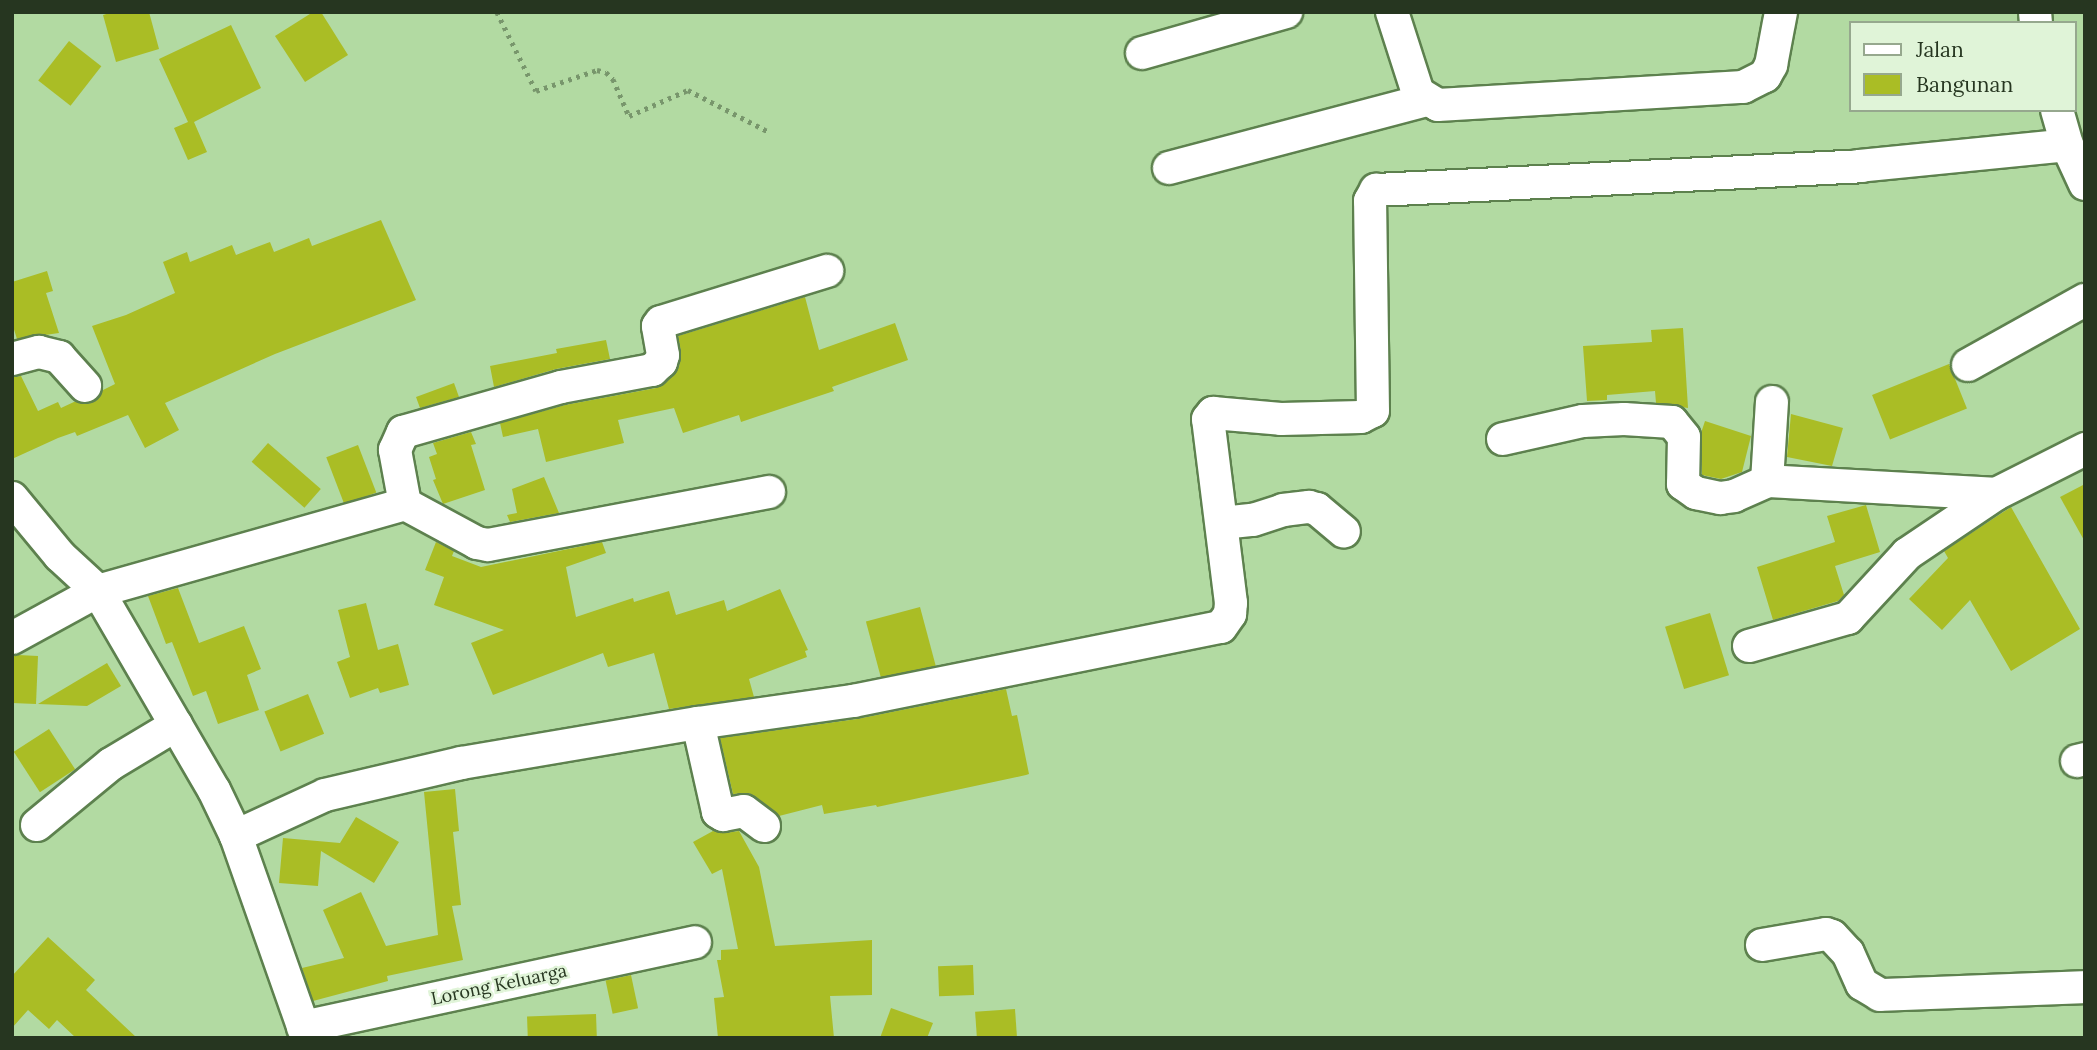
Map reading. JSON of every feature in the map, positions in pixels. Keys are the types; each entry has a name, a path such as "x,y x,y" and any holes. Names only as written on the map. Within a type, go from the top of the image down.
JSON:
{"street":[{"path":"1142,53 1286,12"},
{"path":"1392,12 1414,85 1426,100 1438,105 1744,87 1765,76 1771,65 1782,12"},
{"path":"1169,168 1426,100"},
{"path":"2058,112 2067,145 2085,184"},
{"path":"236,836 325,795 461,763 698,723 853,701 1221,626 1230,614 1231,603 1208,424 1211,414 1281,419 1335,418 1361,417 1373,411 1370,201 1376,190 1859,166 2067,145"},
{"path":"405,504 395,450 403,432 561,387 652,370 661,362 663,355 658,326 661,322 827,271"},
{"path":"1968,365 2085,300"},
{"path":"12,359 39,352 59,357 85,386"},
{"path":"1767,481 1772,402"},
{"path":"1503,439 1583,421 1624,419 1672,422 1684,438 1683,484 1696,493 1720,498 1734,496 1767,481 1996,494"},
{"path":"1749,646 1848,618 1907,554 1996,494 2085,449"},
{"path":"12,638 98,591 405,504 477,543 488,545 769,492"},
{"path":"12,498 60,556 98,591 214,790 236,836 305,1032"},
{"path":"1222,523 1253,520 1283,510 1309,507 1317,509 1343,532"},
{"path":"698,723 718,812 723,815 744,811 764,826"},
{"path":"37,825 111,764 176,724"},
{"path":"1762,945 1826,934 1832,936 1848,953 1862,984 1880,995 2085,987"},
{"name":"Lorong Keluarga","path":"305,1032 695,943"}],"path":[{"path":"497,12 536,91 597,70 606,72 613,79 629,116 688,90 771,133"}],"building":[{"path":"113,12 149,12 159,49 116,62 103,15"},
{"path":"313,12 321,12 348,55 305,82 275,36"},
{"path":"231,25 261,88 194,122 207,152 188,160 174,128 188,122 159,59"},
{"path":"69,41 101,66 71,106 38,80"},
{"path":"381,220 416,300 275,354 165,403 179,430 145,448 128,415 77,436 75,432 58,438 12,459 12,377 21,376 38,411 58,402 61,408 76,401 88,404 97,400 103,390 115,384 92,326 126,315 175,293 163,262 187,252 190,262 232,245 236,255 270,242 274,252 309,238 312,246"},
{"path":"47,271 53,291 46,293 59,333 17,339 12,323 12,282"},
{"path":"805,297 819,350 895,323 908,360 832,387 834,391 741,422 739,415 683,433 674,408 618,420 624,443 546,462 538,429 503,437 500,423 565,405 656,388 673,376 679,367 681,352 678,336"},
{"path":"1683,328 1688,408 1656,403 1655,391 1607,395 1607,400 1587,401 1583,346 1652,342 1651,330"},
{"path":"606,340 610,359 556,369 494,387 490,366 557,353 556,349"},
{"path":"1949,364 1967,409 1890,440 1872,395"},
{"path":"454,383 459,397 420,408 416,397"},
{"path":"1791,414 1843,428 1832,466 1787,457"},
{"path":"1705,421 1751,436 1742,472 1721,479 1702,475 1701,433"},
{"path":"471,432 476,444 471,445 485,490 443,504 433,480 436,479 429,457 437,454 433,443"},
{"path":"268,443 321,489 304,508 252,462"},
{"path":"358,445 376,493 345,505 326,457"},
{"path":"544,477 559,513 510,522 507,515 517,513 512,489"},
{"path":"2085,484 2085,542 2060,497"},
{"path":"1866,505 1880,552 1835,566 1844,595 1838,601 1773,620 1757,567 1835,542 1827,516"},
{"path":"2011,507 2080,629 2011,671 1970,600 1942,630 1909,599 1948,558 1944,551"},
{"path":"436,542 454,551 452,556 481,567 602,542 606,553 566,567 576,617 633,598 634,602 669,591 676,615 724,600 727,611 780,589 808,650 805,651 807,657 749,679 754,697 669,709 654,653 608,667 603,653 493,695 471,643 504,630 434,605 444,577 425,570"},
{"path":"178,588 199,643 244,626 261,669 247,675 259,710 218,724 206,691 193,696 172,642 166,644 148,596"},
{"path":"366,603 378,650 398,644 409,685 380,693 378,688 350,698 337,662 350,657 338,610"},
{"path":"920,607 936,666 882,680 866,621"},
{"path":"1710,613 1729,675 1684,689 1665,627"},
{"path":"12,656 38,656 36,704 12,703"},
{"path":"107,663 121,686 87,706 38,704"},
{"path":"1006,689 1012,716 1017,715 1029,774 877,807 876,805 824,814 822,805 779,816 749,793 733,794 720,738 857,719"},
{"path":"308,694 324,734 281,751 264,712"},
{"path":"49,729 75,769 40,792 14,752"},
{"path":"455,789 459,831 453,832 461,905 452,906 463,960 387,976 388,981 313,1001 302,968 344,958 323,910 361,892 386,946 438,935 424,792"},
{"path":"356,817 399,842 374,883 321,851 318,886 279,883 283,838 340,843"},
{"path":"713,831 739,831 759,867 775,946 872,940 872,995 830,996 834,1038 718,1038 714,998 724,997 717,960 721,960 721,950 738,949 722,869 712,874 693,842"},
{"path":"48,937 95,980 86,990 137,1038 76,1038 57,1020 49,1029 28,1010 12,1028 12,976"},
{"path":"973,965 974,995 939,996 938,966"},
{"path":"631,975 638,1008 613,1014 606,980"},
{"path":"891,1008 933,1023 927,1038 880,1038"},
{"path":"1015,1009 1017,1038 977,1038 975,1012"},
{"path":"596,1014 597,1038 528,1038 527,1016"}]}
